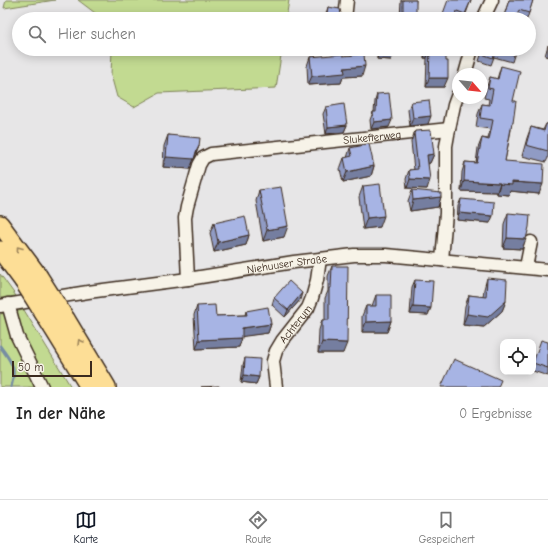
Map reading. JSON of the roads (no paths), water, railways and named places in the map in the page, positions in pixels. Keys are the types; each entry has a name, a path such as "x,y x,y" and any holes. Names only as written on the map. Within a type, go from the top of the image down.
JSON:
{"highway":[{"path":"0,224 30,278 59,323 107,387"},
{"path":"0,250 30,278"},
{"path":"59,323 89,387"}],"street":[{"path":"346,12 347,0"},
{"path":"486,12 492,0"},
{"path":"467,68 470,56"},
{"path":"442,260 446,213 446,146 455,104"},
{"name":"Slukefterweg","path":"188,279 185,218 199,165 203,158 211,154 449,129"},
{"path":"526,267 531,242"},
{"name":"Niehuuser Straße","path":"4,305 188,279 294,262 354,256 386,255 548,270"},
{"name":"Achterum","path":"276,387 273,361 276,351 308,308 317,280 320,259"},
{"path":"4,305 17,336 42,387"}],"waterway":[{"path":"0,346 12,365 13,380 11,387"}]}
